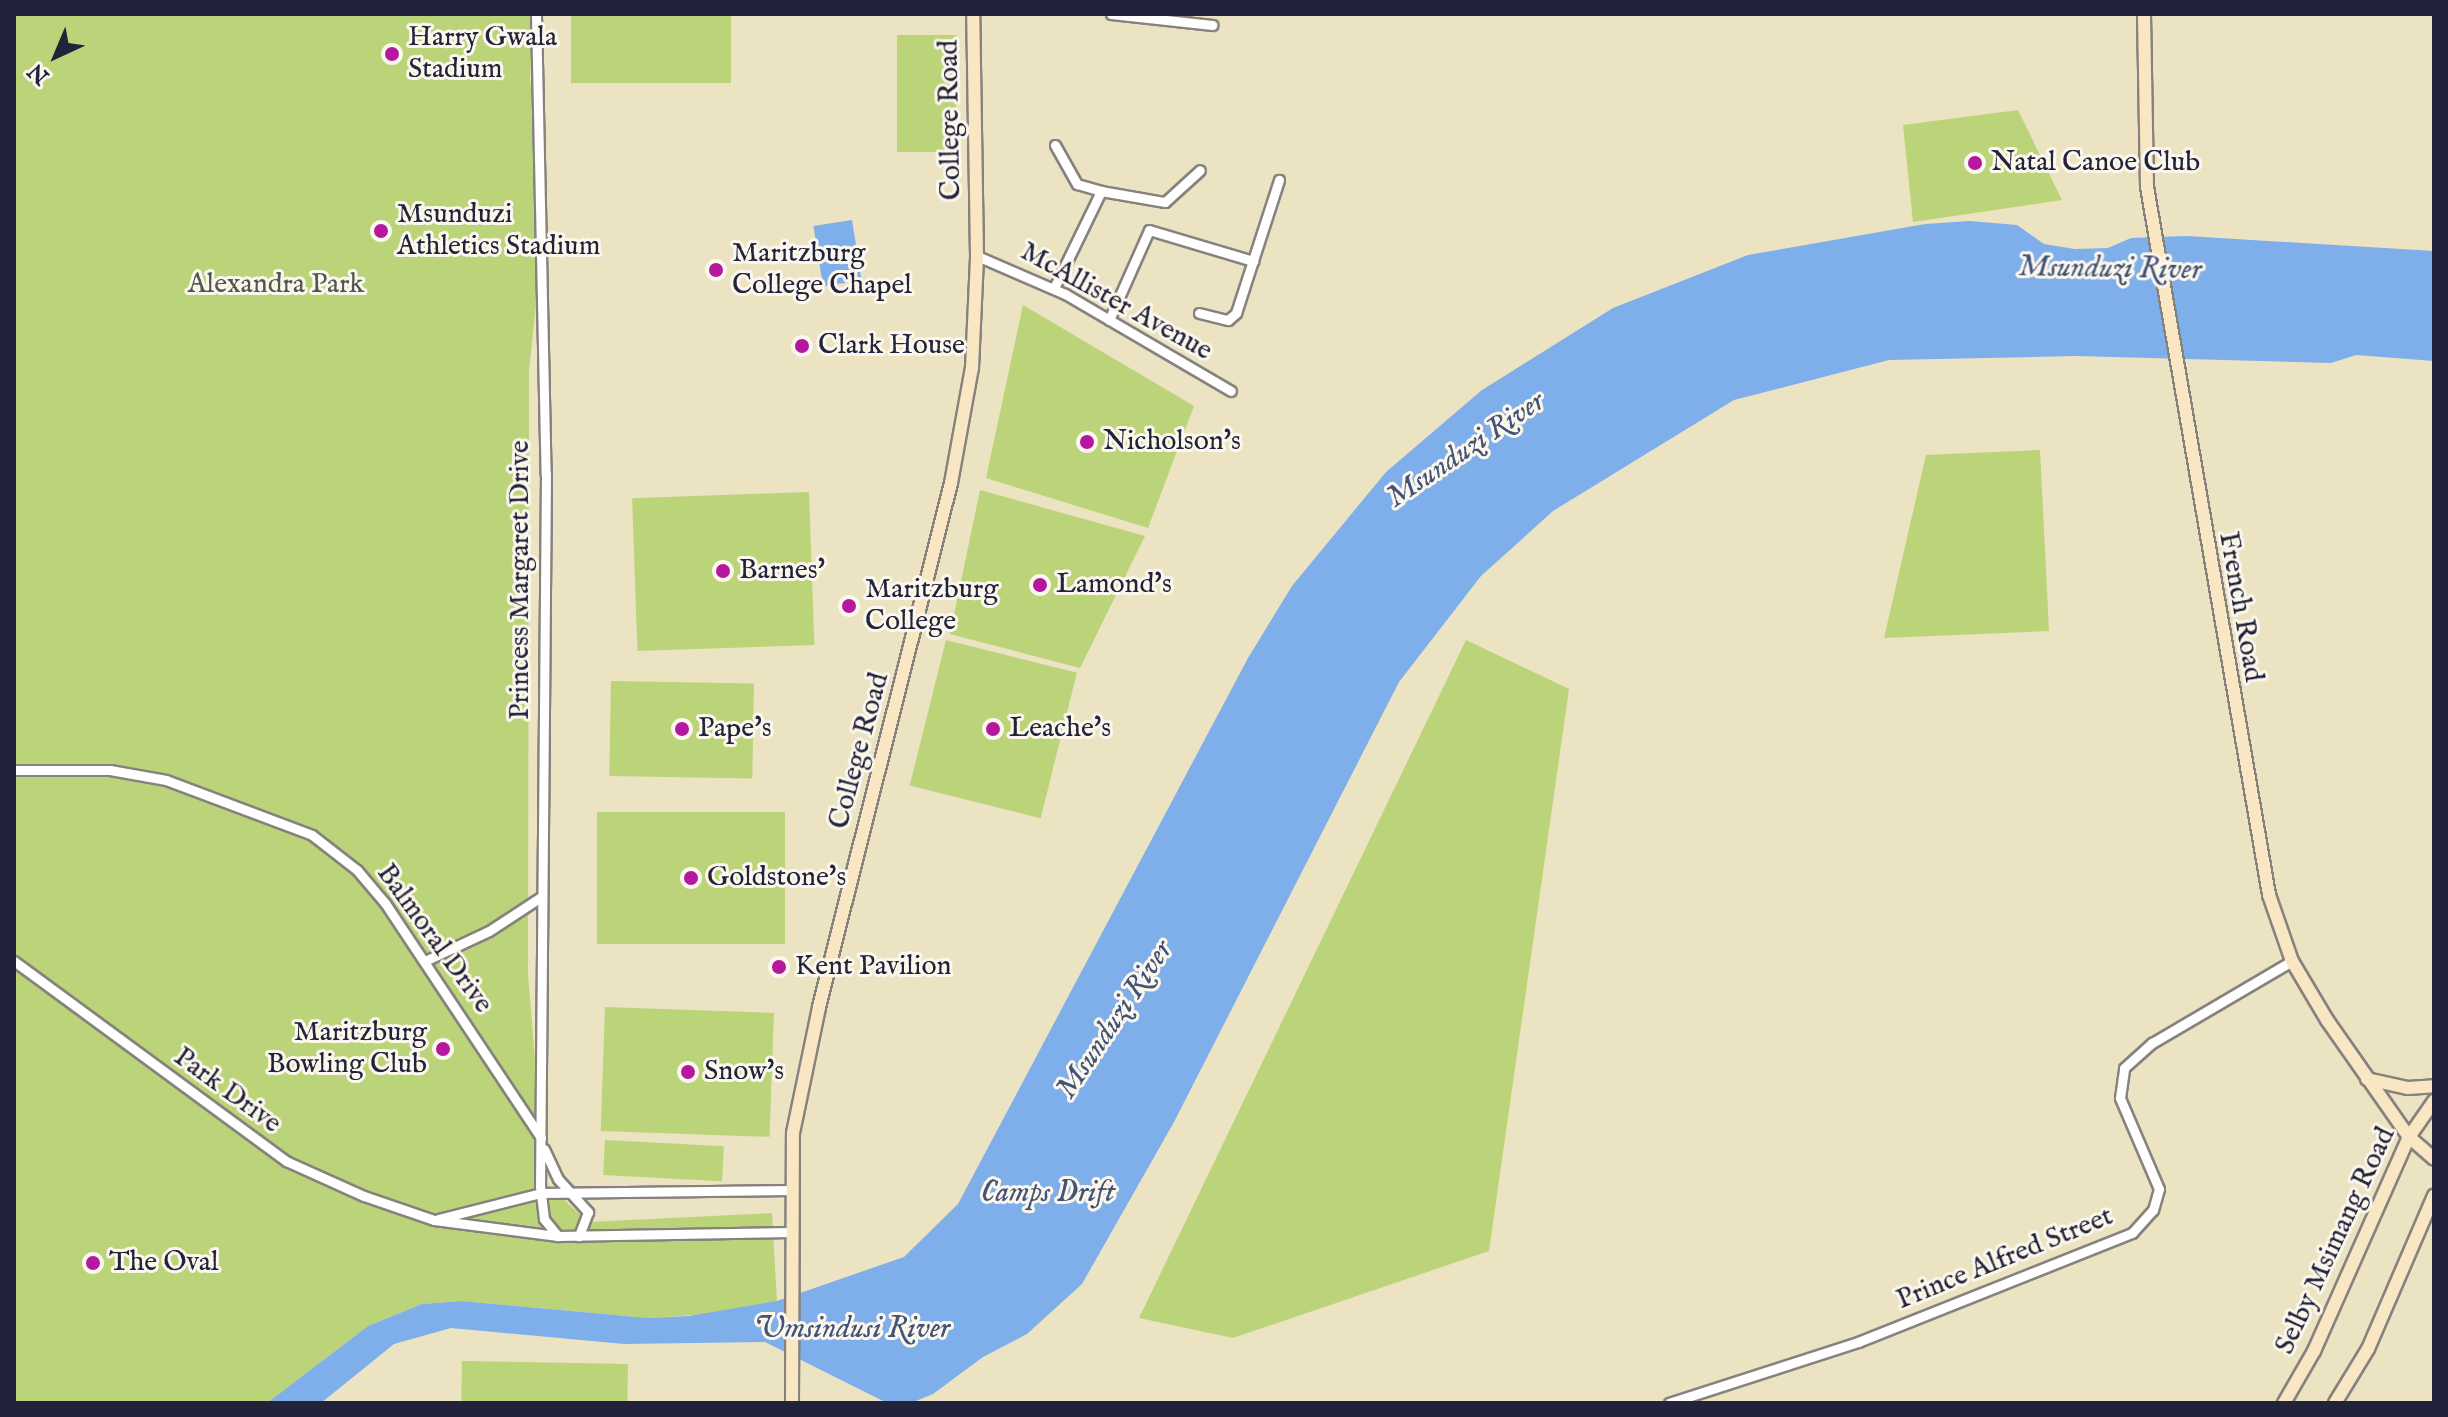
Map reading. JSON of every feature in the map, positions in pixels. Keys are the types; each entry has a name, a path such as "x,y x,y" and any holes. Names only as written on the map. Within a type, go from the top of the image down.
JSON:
{"street":[{"name":"Princess Margaret Drive","path":"536,14 546,474 541,1193"},
{"name":"College Road","path":"792,1403 793,1133 819,1007 960,436 972,368 977,256 973,14"},
{"path":"1111,14 1161,17 1212,25"},
{"name":"French Road","path":"2144,14 2147,187 2260,858 2292,961 2367,1079 2409,1137 2434,1159"},
{"path":"1055,145 1077,184 1101,191 1165,202 1200,170"},
{"path":"1199,313 1232,318 1279,180"},
{"path":"1054,288 1101,191"},
{"path":"1109,320 1149,230 1253,261"},
{"name":"McAllister Avenue","path":"977,256 1054,288 1231,391"},
{"name":"Balmoral Drive","path":"14,770 110,770 166,780 283,821 312,835 357,870 427,960 543,1143"},
{"path":"427,960 489,931 541,897"},
{"name":"Park Drive","path":"14,961 286,1161 434,1220 558,1236 791,1232"},
{"name":"Prince Alfred Street","path":"1669,1403 1858,1342 2132,1233 2153,1210 2159,1189 2120,1098 2124,1068 2152,1043 2292,961"},
{"path":"2367,1079 2408,1088 2434,1086"},
{"name":"Selby Msimang Road","path":"2284,1403 2314,1351 2409,1137 2434,1101"},
{"name":"Princess Margaret Drive","path":"543,1143 558,1179 571,1191"},
{"path":"434,1220 541,1193 792,1190"},
{"path":"571,1191 588,1212 579,1236"},
{"path":"541,1193 544,1219 558,1236"},
{"path":"2335,1403 2368,1349 2434,1196"}],"green space":[{"name":"Alexandra Park","path":"14,14 534,14 530,78 544,229 529,371 528,974 545,1182 588,1222 772,1213 777,1301 724,1313 648,1318 462,1301 422,1304 368,1326 267,1403 14,1403"},
{"path":"571,14 731,14 731,83 571,83"},
{"path":"897,35 956,35 956,152 897,152"},
{"name":"Natal Canoe Club","path":"2018,110 2062,200 1913,222 1903,125"},
{"name":"Nicholson's","path":"1023,305 1194,406 1148,528 986,478"},
{"path":"2040,450 2049,631 1884,638 1926,455"},
{"name":"Lamond's","path":"980,490 1145,536 1080,668 950,634"},
{"name":"Barnes'","path":"809,492 814,645 637,651 632,498"},
{"name":"Leache's","path":"946,640 1077,673 1041,818 910,786"},
{"path":"1466,640 1569,689 1489,1251 1233,1338 1139,1318"},
{"name":"Pape's","path":"611,681 754,683 752,778 609,776"},
{"name":"Goldstone's","path":"597,812 785,812 785,944 597,944"},
{"name":"Snow's","path":"605,1007 774,1013 770,1137 601,1131"},
{"path":"605,1140 724,1146 722,1181 603,1175"},
{"path":"462,1361 628,1364 627,1403 461,1403"}],"water":[{"path":"852,220 862,280 823,286 813,226"},
{"name":"Camps Drift","path":"1970,221 2017,225 2044,244 2075,249 2108,248 2131,238 2187,236 2434,251 2434,361 2356,355 2331,363 2076,356 1889,360 1734,400 1553,511 1481,576 1399,682 1174,1122 1082,1284 1027,1334 983,1357 933,1394 911,1403 885,1402 765,1342 624,1344 451,1328 394,1344 321,1403 267,1403 368,1326 422,1304 462,1301 648,1318 689,1316 777,1301 904,1257 958,1204 1248,658 1292,586 1386,472 1482,390 1613,308 1748,255 1925,224"}],"place":[{"name":"Harry Gwala Stadium","path":"392,54"},
{"name":"Natal Canoe Club","path":"1975,163"},
{"name":"Msunduzi Athletics Stadium","path":"381,231"},
{"name":"Maritzburg College Chapel","path":"716,270"},
{"name":"Clark House","path":"802,346"},
{"name":"Nicholson's","path":"1087,442"},
{"name":"Barnes'","path":"723,571"},
{"name":"Lamond's","path":"1040,585"},
{"name":"Maritzburg College","path":"849,606"},
{"name":"Pape's","path":"682,729"},
{"name":"Leache's","path":"993,729"},
{"name":"Goldstone's","path":"691,878"},
{"name":"Kent Pavilion","path":"779,967"},
{"name":"Maritzburg Bowling Club","path":"443,1049"},
{"name":"Snow's","path":"688,1072"},
{"name":"The Oval","path":"93,1263"}],"water label":[{"name":"Msunduzi River","path":"2110,269"},
{"name":"Msunduzi River","path":"1466,450"},
{"name":"Msunduzi River","path":"1115,1020"},
{"name":"Umsindusi River","path":"852,1329"}]}
